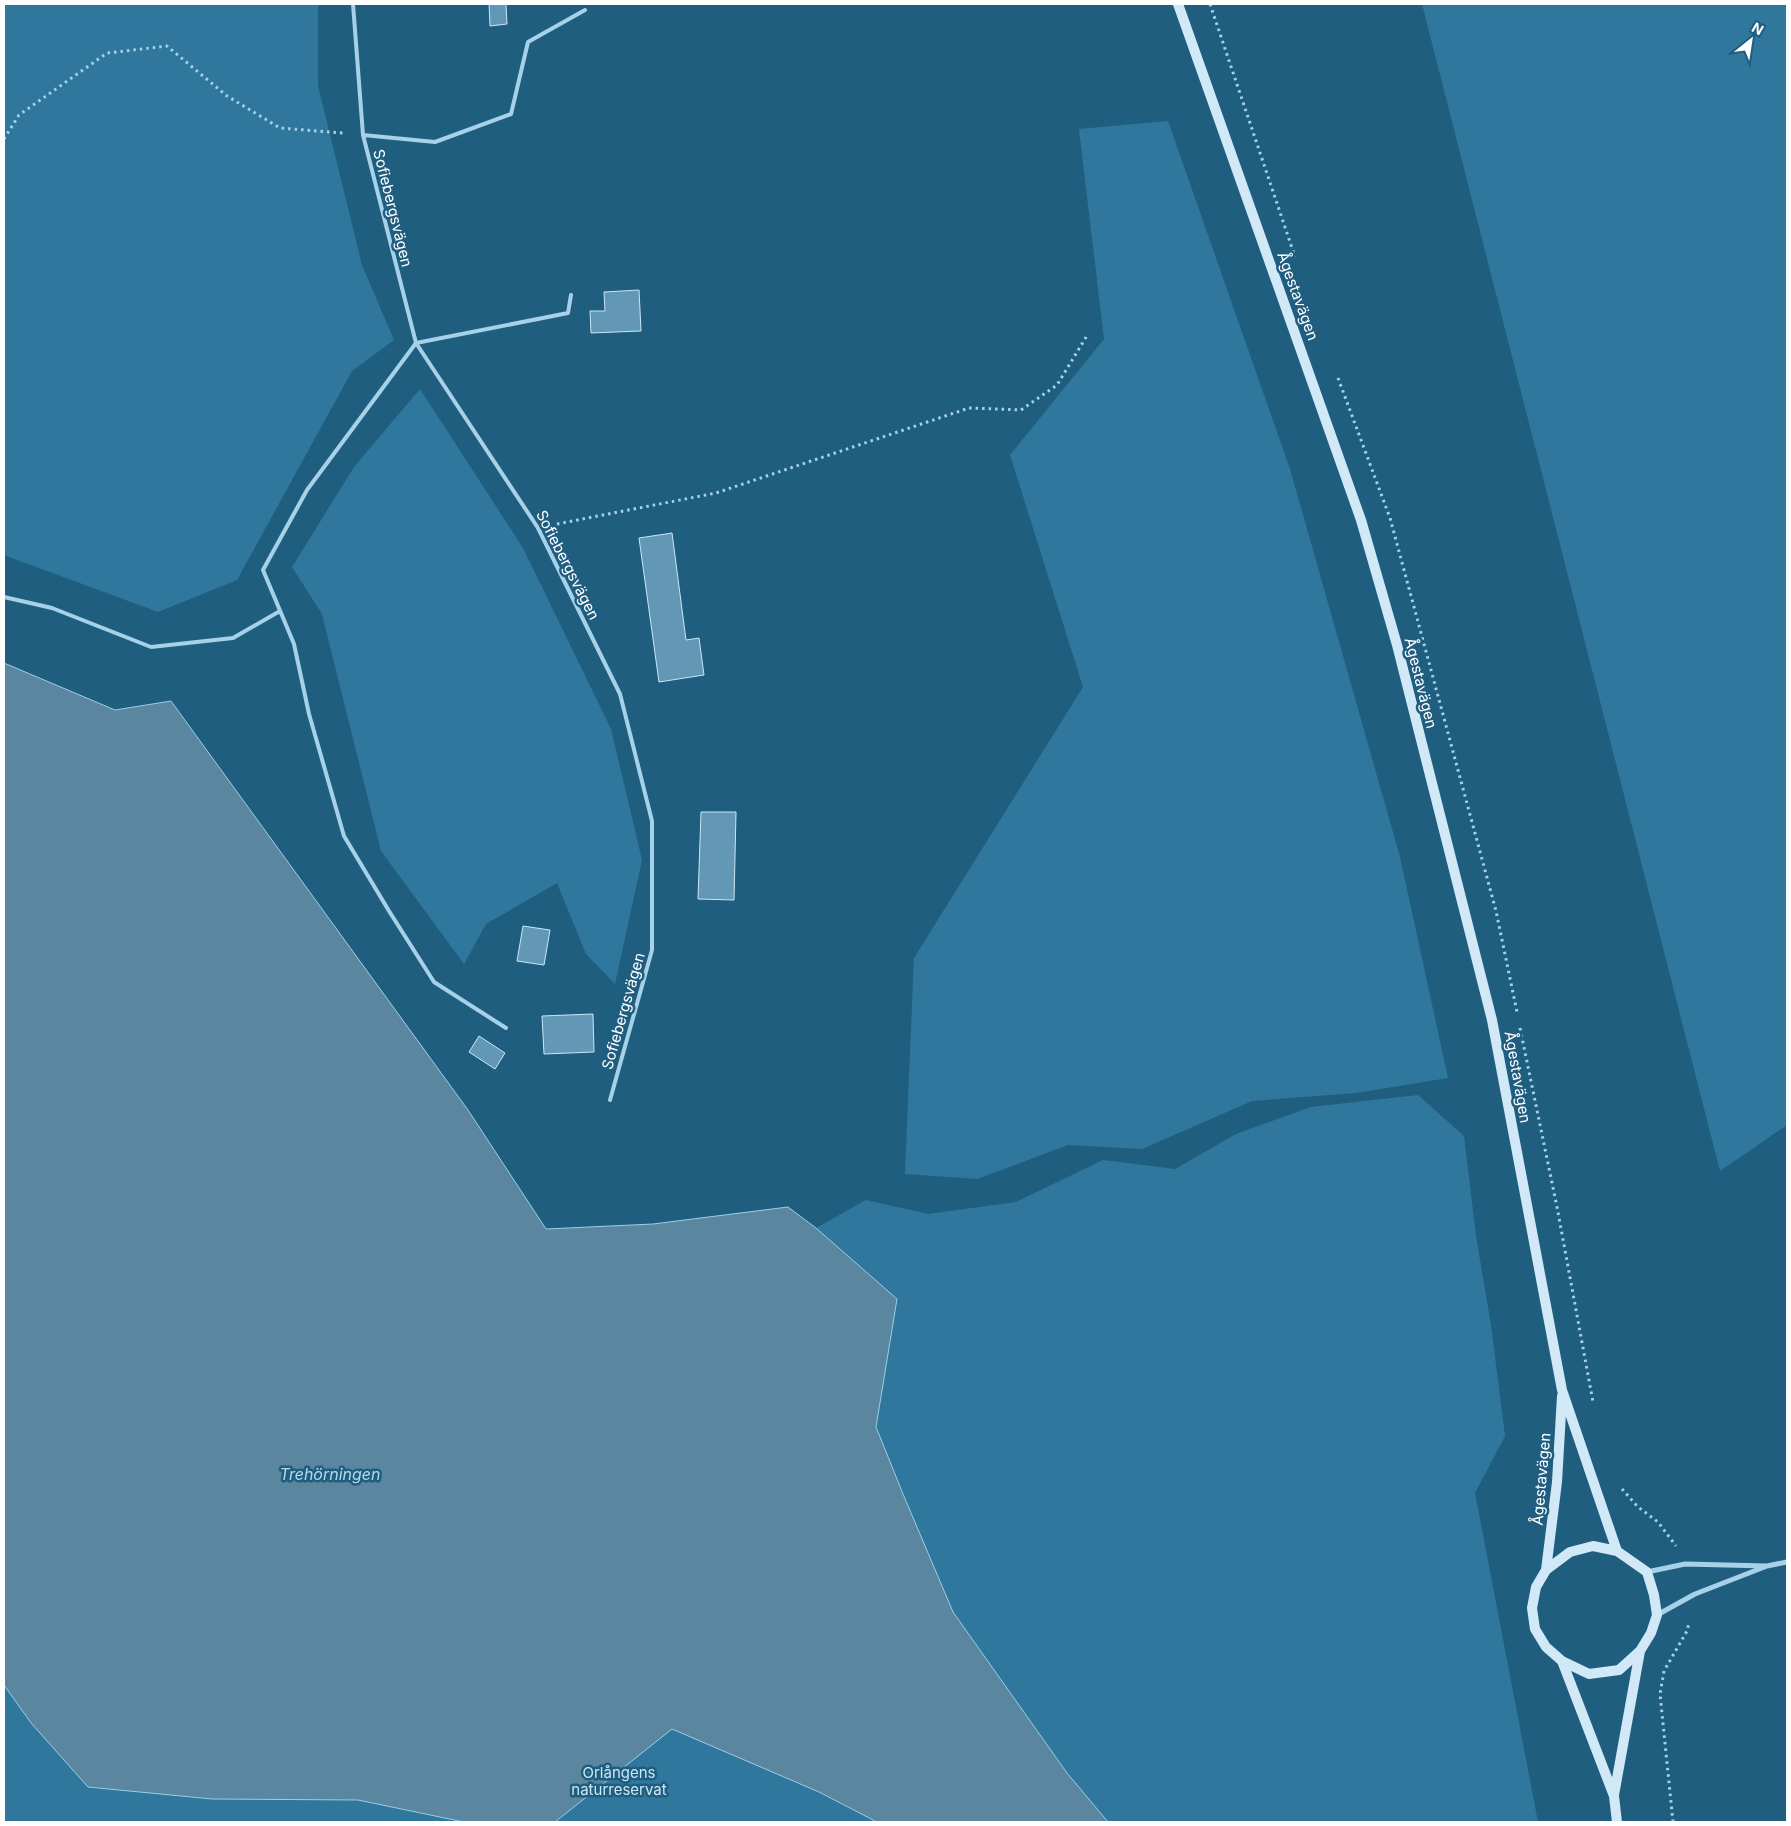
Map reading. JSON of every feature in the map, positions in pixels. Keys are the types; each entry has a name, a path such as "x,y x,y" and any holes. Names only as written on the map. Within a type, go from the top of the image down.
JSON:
{"main road":[{"name":"Ågestavägen","path":"1178,4 1361,520 1397,645 1424,758 1492,1020 1562,1390 1617,1552"},
{"name":"Ågestavägen","path":"1546,1570 1557,1482 1562,1390"},
{"name":"Ågestavägen","path":"1647,1572 1617,1552 1593,1546 1570,1552 1546,1570 1536,1587 1532,1608 1534,1622 1546,1647 1562,1661 1590,1674 1619,1670 1640,1651 1651,1633 1658,1615"},
{"path":"1647,1572 1658,1615"},
{"name":"Ågestavägen","path":"1614,1796 1640,1651"},
{"name":"Ågestavägen","path":"1562,1661 1614,1796 1617,1822"}],"street":[{"path":"1658,1615 1695,1594 1768,1566 1787,1562"},
{"path":"1647,1572 1685,1564 1768,1566"}],"lane":[{"name":"Sofiebergsvägen","path":"352,4 363,135 416,343 538,528 620,694 652,821 652,950 610,1100"},
{"path":"363,135 435,142 511,114 528,42 585,10"},
{"path":"506,1028 434,982 344,836 309,714 294,644 263,570 307,490 416,343 568,313 571,295"},
{"path":"4,597 52,608 151,647 233,638 280,611"}],"path":[{"path":"4,139 19,115 107,53 167,46 227,96 280,128 363,135"},
{"path":"538,528 716,493 969,408 1021,410 1057,385 1088,334"}],"green space":[{"path":"4,4 318,4 318,86 362,265 394,340 352,371 237,580 158,612 4,555"},
{"path":"1422,4 1787,4 1787,1125 1720,1171"},
{"path":"1168,121 1290,469 1400,857 1448,1078 1356,1093 1252,1101 1142,1149 1068,1145 977,1179 905,1174 914,958 1083,687 1010,455 1104,339 1079,129"},
{"path":"420,389 523,548 611,729 642,860 615,984 586,954 557,883 486,924 464,964 381,851 322,614 292,567 354,467"},
{"path":"1418,1095 1464,1136 1476,1236 1491,1325 1505,1436 1475,1493 1538,1822 1108,1822 1067,1773 953,1612 876,1427 897,1299 816,1228 866,1200 928,1214 1016,1202 1103,1160 1175,1169 1236,1134 1311,1107"},
{"path":"4,1668 31,1723 88,1787 212,1799 358,1800 464,1822 4,1822"},
{"name":"Orlångens naturreservat","path":"668,1726 819,1792 877,1822 555,1822"}],"water":[{"name":"Trehörningen","path":"4,663 115,710 171,701 468,1110 546,1229 653,1224 788,1207 816,1228 897,1299 876,1427 903,1494 953,1612 1067,1773 1108,1822 877,1822 819,1792 672,1729 555,1822 464,1822 358,1800 212,1799 88,1787 31,1723 4,1685"}],"building":[{"path":"489,4 506,4 507,24 490,26"},
{"path":"639,290 641,331 591,333 590,311 605,311 604,292"},
{"path":"672,533 686,640 699,638 704,675 659,682 639,538"},
{"path":"701,812 736,812 734,900 698,899"},
{"path":"523,926 550,930 544,965 517,961"},
{"path":"593,1014 594,1052 544,1054 542,1016"},
{"path":"479,1036 505,1053 495,1069 469,1052"}]}
